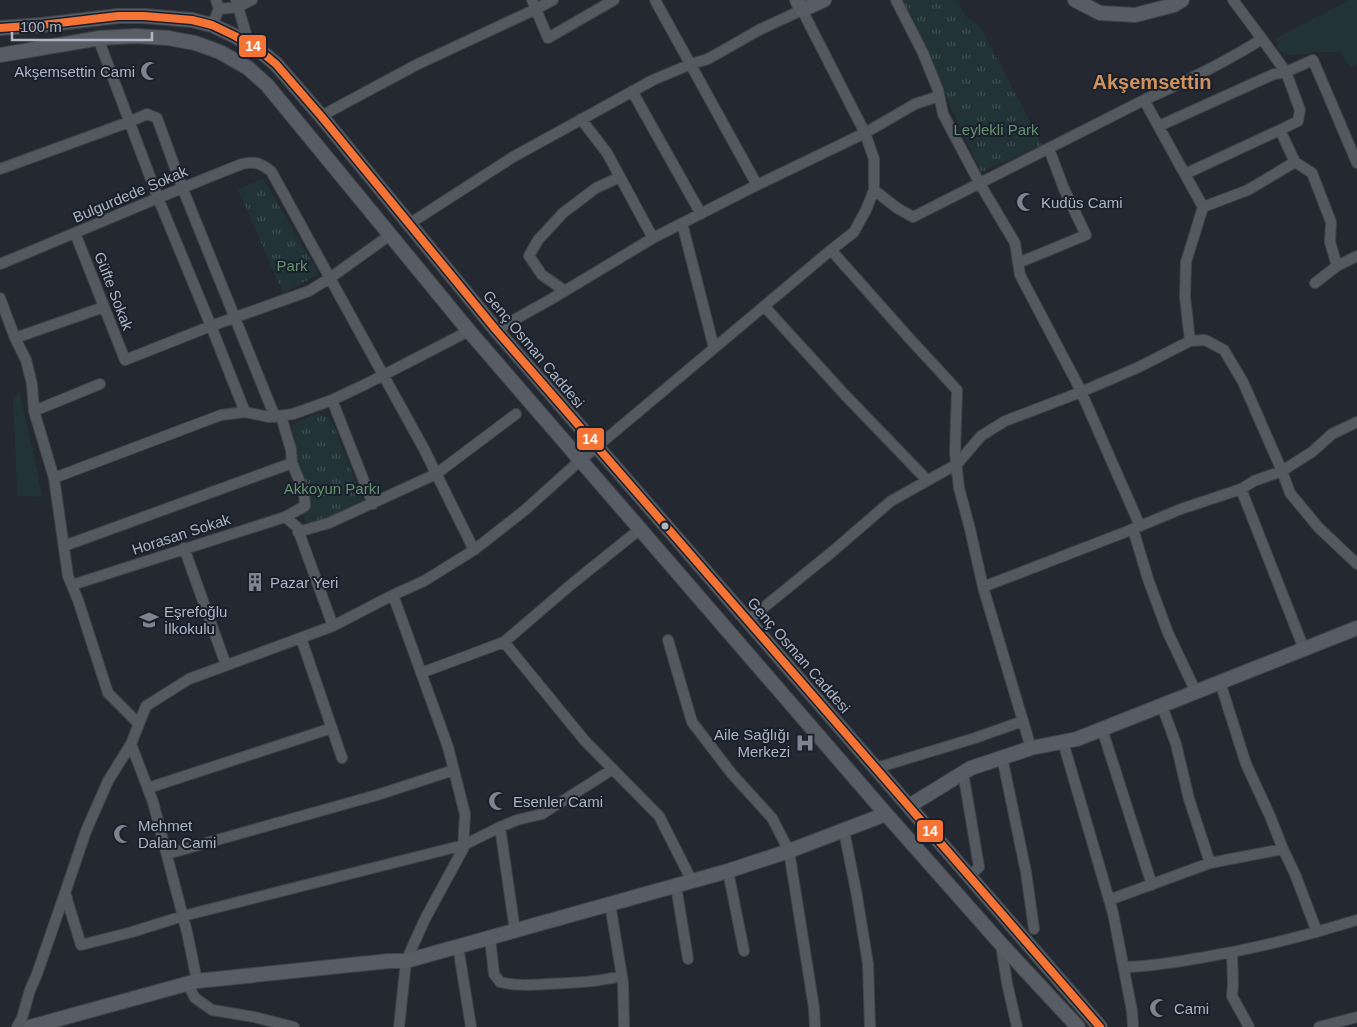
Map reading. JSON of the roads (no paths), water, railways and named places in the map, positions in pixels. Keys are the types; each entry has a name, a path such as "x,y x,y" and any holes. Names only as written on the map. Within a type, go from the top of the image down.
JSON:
{"main road":[{"path":"799,5 824,0"},
{"path":"1075,0 1100,13 1135,15 1182,0"},
{"name":"Genç Osman Caddesi","path":"0,28 127,16 192,20 212,25 249,44 283,70 496,330 1100,1027"},
{"path":"1,56 100,38 135,36 168,38 194,43 220,52 248,68 267,85 469,330 640,529 886,814 1001,944 1078,1027"},
{"path":"909,806 971,768 1031,748 1063,742 1102,729 1357,628"},
{"path":"30,1027 192,982 388,961 406,961 728,871 789,851 886,814"}],"street":[{"path":"212,25 217,5 237,4 252,0"},
{"path":"321,116 534,5 553,0"},
{"path":"534,5 548,38 614,0"},
{"path":"656,0 757,185"},
{"path":"896,0 923,53 938,90 943,114 980,184 1015,243 1020,275 1082,392 1136,527 1148,579 1168,633 1196,692"},
{"path":"1185,174 1298,120 1300,110 1286,72 1233,0"},
{"path":"237,4 249,44"},
{"path":"17,1027 22,1018 86,831 108,781 131,744 146,706 189,679 333,626 393,594 424,581 474,550 525,510 714,348 854,232 874,190 874,159 865,133 799,5 708,59 653,80 581,119 513,158 409,224"},
{"path":"100,38 158,198 245,412"},
{"path":"874,190 897,208 913,217 1144,100 1182,84 1242,52 1262,39"},
{"path":"1159,126 1274,74 1286,72 1314,60 1357,163"},
{"path":"632,91 701,214"},
{"path":"496,330 653,238 865,133 916,104 939,96"},
{"path":"1144,100 1203,206 1186,262 1185,297 1190,341"},
{"path":"0,169 148,114 157,118 182,187 291,450 292,462 64,546"},
{"path":"581,119 607,153 653,238"},
{"path":"1280,130 1296,162 1312,173 1332,222 1330,242 1337,266"},
{"path":"1018,263 1086,235 1064,189 1049,149"},
{"name":"Bulgurdede Sokak","path":"0,264 182,187 251,162 263,165 271,172 330,278"},
{"path":"1203,206 1248,190 1296,162"},
{"path":"565,291 542,275 529,256 538,240 562,213 596,188 620,177"},
{"path":"682,223 714,348"},
{"name":"Güfte Sokak","path":"75,233 125,360 211,326"},
{"path":"211,326 309,291 390,235"},
{"path":"831,250 957,390 955,453 960,488 983,587 1031,748"},
{"path":"1315,282 1337,266 1357,256"},
{"path":"330,278 384,375 474,550"},
{"path":"0,298 15,338 26,360 32,384 34,411 54,478 68,576 78,600 108,693 139,724"},
{"path":"764,306 845,395 928,480"},
{"path":"15,338 104,307"},
{"path":"54,478 221,416 245,412 269,418 293,414 332,400 469,330"},
{"path":"747,621 832,552 890,501 956,464 981,436 1005,421 1082,392 1190,341 1205,340 1224,350 1243,382 1290,493 1318,527 1357,564"},
{"path":"34,411 100,384"},
{"path":"332,400 373,504"},
{"path":"298,530 329,523 436,474 516,414"},
{"path":"983,587 1181,508 1241,489 1254,481 1282,471 1312,452 1332,434 1357,422"},
{"name":"Horasan Sokak","path":"72,585 285,516 304,506 304,492 292,462"},
{"path":"1241,489 1304,649"},
{"path":"285,516 298,530 333,626"},
{"path":"421,673 504,642 640,529"},
{"path":"184,548 226,665"},
{"path":"393,594 448,747 465,814 463,849 425,919 406,961 399,1027"},
{"path":"301,638 342,758"},
{"path":"668,640 692,722 732,774 772,818 789,851 814,1008 815,1027"},
{"path":"504,642 585,741 659,816 692,881"},
{"path":"1220,682 1246,764 1295,874 1317,932"},
{"path":"1162,706 1176,744 1189,799 1210,863"},
{"path":"876,768 975,738 1023,721"},
{"path":"148,788 332,728"},
{"path":"1102,729 1152,884"},
{"path":"1063,742 1109,900 1124,967 1133,1027"},
{"path":"131,744 153,802 183,916 194,998 212,1010 254,1016 294,1027"},
{"path":"1002,757 1026,872 1034,930"},
{"path":"65,893 80,945 132,932 183,916 464,845 517,820 542,814 613,769"},
{"path":"167,854 377,795 454,770"},
{"path":"963,772 979,867 970,876"},
{"path":"500,827 515,931"},
{"path":"844,831 868,964 870,1027"},
{"path":"1109,900 1210,863 1283,848"},
{"path":"728,871 744,951"},
{"path":"676,886 688,959"},
{"path":"610,904 621,976 624,1027"},
{"path":"1124,967 1149,967 1232,952 1317,932 1357,920"},
{"path":"490,938 494,974 500,982 512,985 580,983 621,976"},
{"path":"1001,944 1017,1027"},
{"path":"458,946 471,1027"},
{"path":"1232,952 1232,996 1249,1027"},
{"path":"1319,1027 1357,1017"}],"place":[{"name":"Akşemsettin Cami","path":"150,71"},
{"name":"Kudüs Cami","path":"1026,202"},
{"name":"Pazar Yeri","path":"255,582"},
{"name":"Eşrefoğlu İlkokulu","path":"149,620"},
{"name":"Aile Sağlığı Merkezi","path":"805,743"},
{"name":"Esenler Cami","path":"498,801"},
{"name":"Mehmet Dalan Cami","path":"123,834"},
{"name":"Cami","path":"1159,1008"}],"district":[{"name":"Akşemsettin","path":"1152,82"}],"park label":[{"name":"Leylekli Park","path":"996,129"},
{"name":"Park","path":"292,265"},
{"name":"Akkoyun Parkı","path":"332,488"}]}
